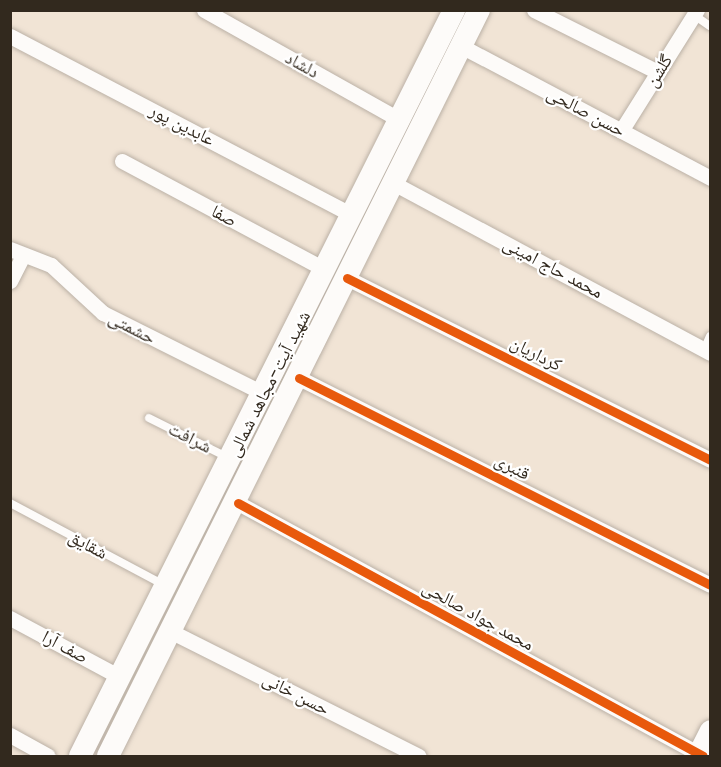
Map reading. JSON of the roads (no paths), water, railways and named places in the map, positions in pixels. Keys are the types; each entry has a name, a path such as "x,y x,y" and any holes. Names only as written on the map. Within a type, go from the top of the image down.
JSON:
{"main road":[{"name":"شهید آیت-مجاهد شمالی","path":"80,756 265,393 454,10"},
{"name":"شهید آیت-مجاهد شمالی","path":"115,754 172,632 238,503 479,10"}],"street":[{"name":"دلشاد","path":"204,10 400,120"},
{"path":"534,10 658,72"},
{"name":"گلشن","path":"621,131 695,13"},
{"name":"عابدین پور","path":"10,36 354,215"},
{"name":"حسن صالحی","path":"461,46 711,178"},
{"name":"صفا","path":"122,161 326,270"},
{"name":"محمد حاج امینی","path":"395,184 708,346"},
{"path":"10,281 17,252"},
{"name":"حشمتی","path":"17,252 51,265 103,313 265,393"},
{"name":"کرداریان","path":"347,278 711,460"},
{"name":"قنبری","path":"299,378 711,585"},
{"name":"محمد جواد صالحی","path":"238,503 700,756"},
{"name":"صف آرا","path":"10,618 120,677"},
{"name":"حسن خانی","path":"172,632 419,756"},
{"path":"700,756 711,730"},
{"path":"10,735 48,756"}],"lane":[{"path":"695,13 711,26"},
{"name":"شرافت","path":"149,418 231,459"},
{"name":"شقایق","path":"10,503 166,586"}]}
